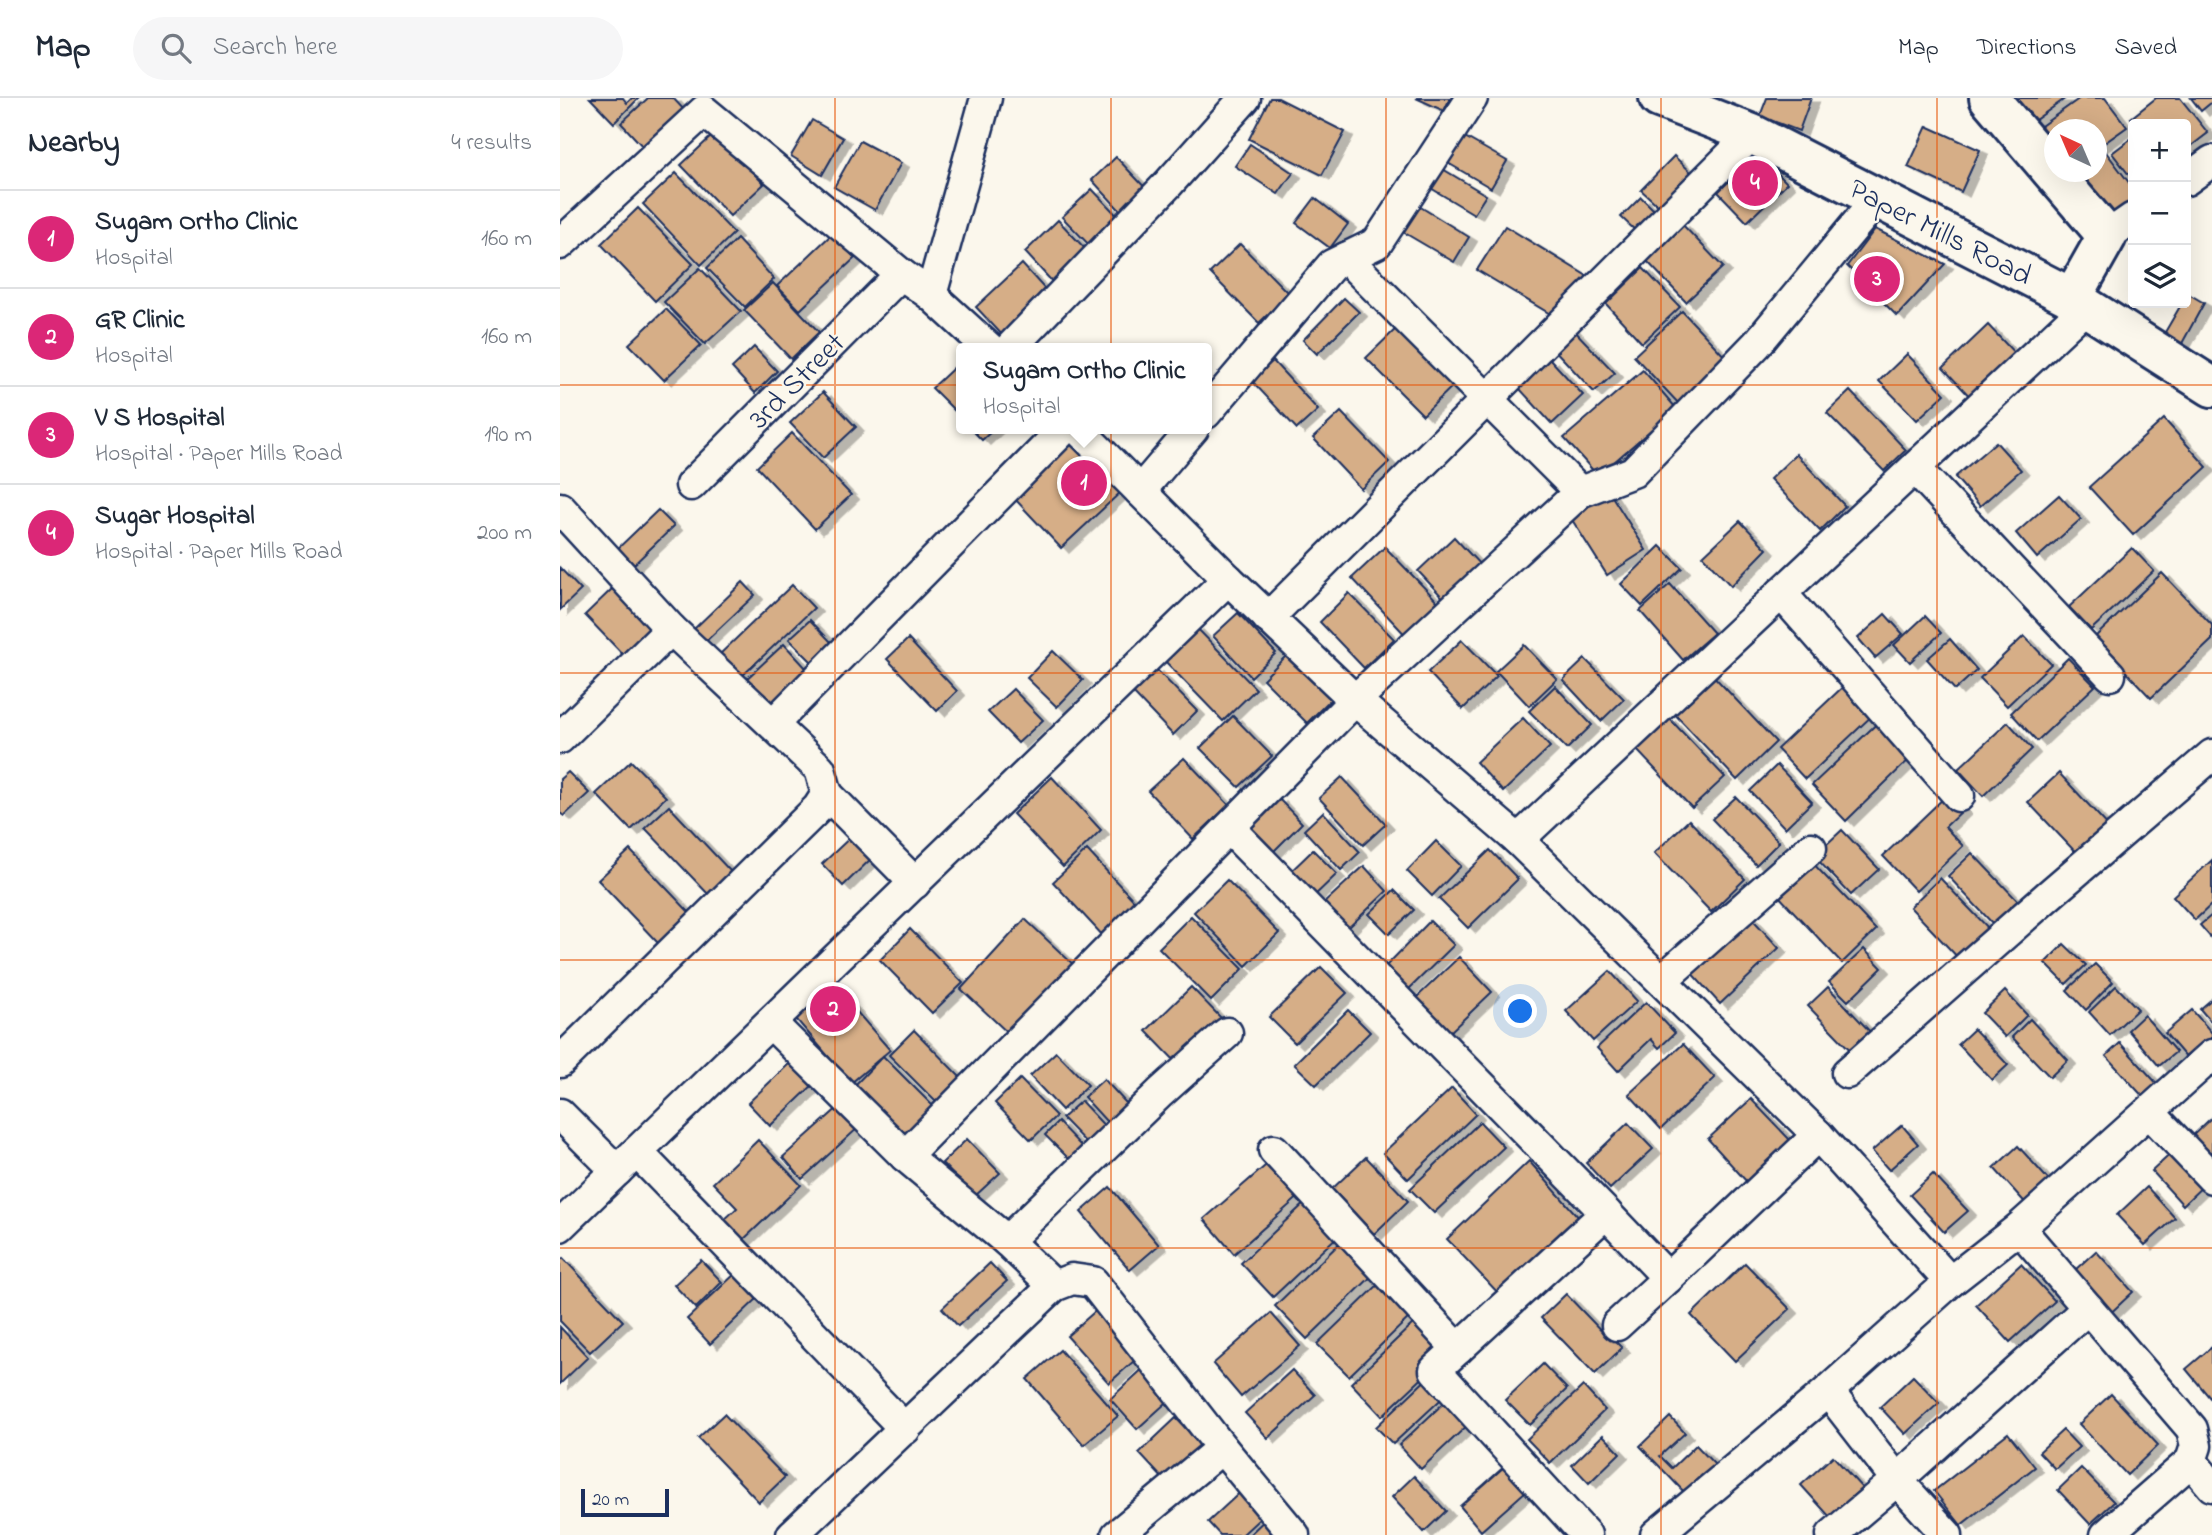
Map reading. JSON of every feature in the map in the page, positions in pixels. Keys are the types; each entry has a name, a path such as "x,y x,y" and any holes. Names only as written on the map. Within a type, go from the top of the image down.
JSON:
{"main road":[{"name":"Paper Mills Road","path":"1659,98 1752,134 2079,302 2212,387"},
{"path":"1989,98 2120,227 2079,302"}],"street":[{"path":"931,295 986,98"},
{"path":"1015,343 1169,183 1245,98"},
{"path":"1212,406 1332,265 1377,243 1472,98"},
{"path":"560,244 698,104 901,274 931,295 984,343"},
{"path":"1268,618 1752,134"},
{"path":"2191,176 2212,161"},
{"path":"905,1156 1355,701 1580,492 1633,472 1757,344 1878,198"},
{"path":"1346,258 1580,492"},
{"name":"3rd Street","path":"691,485 901,274"},
{"path":"1518,840 1915,468 2079,302"},
{"path":"773,724 1059,434"},
{"path":"1083,434 1355,701 1518,840 1662,980 1818,1135 1950,1282"},
{"path":"1140,491 1189,434"},
{"path":"1915,468 2110,675"},
{"path":"560,508 671,629 820,769 827,794 915,883"},
{"path":"560,1226 1228,579"},
{"path":"1781,593 1959,796"},
{"path":"560,738 671,629"},
{"path":"1847,1073 2212,755"},
{"path":"560,1062 818,808 827,794"},
{"path":"1229,828 1668,1279"},
{"path":"1662,980 1811,848"},
{"path":"771,1023 905,1156 1007,1241 1054,1286"},
{"path":"1007,1241 1160,1093 1227,1033"},
{"path":"1658,1534 1828,1391 1950,1282 2019,1228 2212,1055"},
{"path":"2149,1112 2212,1178"},
{"path":"560,1114 627,1162 905,1429"},
{"path":"1617,1325 1818,1135"},
{"path":"1273,1150 1458,1349"},
{"path":"1586,1535 1435,1370 1606,1213"},
{"path":"2019,1228 2192,1429 2196,1446 2191,1461 2106,1535"},
{"path":"792,1535 1054,1286 1072,1279 1093,1282 1222,1448 1294,1535"},
{"path":"1832,1535 2088,1308"},
{"path":"1828,1391 1897,1480 1947,1535"},
{"path":"1117,1535 1222,1448"},
{"path":"2191,1461 2212,1486"}],"building":[{"path":"590,98 623,98 627,103 632,98 639,98 614,123"},
{"path":"648,98 673,98 686,112 645,149 621,123"},
{"path":"1270,98 1278,98 1345,132 1322,175 1249,139"},
{"path":"1416,98 1450,98 1444,111"},
{"path":"1767,98 1811,98 1799,131 1760,116"},
{"path":"2009,98 2066,98 2028,125"},
{"path":"2080,98 2105,98 2127,127 2107,141 2107,119 2051,119"},
{"path":"2156,98 2180,98 2208,133 2191,146 2191,119 2131,118"},
{"path":"2191,98 2212,98 2212,102 2201,111"},
{"path":"812,120 843,138 822,175 791,156"},
{"path":"1927,126 1980,150 1961,192 1908,167"},
{"path":"1456,132 1507,161 1491,188 1441,159"},
{"path":"715,133 764,184 730,216 681,165"},
{"path":"860,141 901,163 875,210 834,187"},
{"path":"2128,141 2128,174 2112,153"},
{"path":"1250,144 1293,173 1278,194 1235,166"},
{"path":"1758,153 1787,183 1747,222 1718,192"},
{"path":"2107,153 2128,181 2128,204 2111,216 2086,182 2107,182"},
{"path":"1674,156 1693,174 1661,208 1641,190"},
{"path":"1116,157 1153,196 1128,219 1092,180"},
{"path":"1436,165 1486,195 1474,214 1424,184"},
{"path":"676,173 734,233 701,265 643,204"},
{"path":"1092,189 1124,223 1095,251 1062,217"},
{"path":"1641,197 1657,213 1638,233 1621,217"},
{"path":"1315,198 1348,224 1330,248 1296,223"},
{"path":"1419,206 1469,237 1454,262 1403,232"},
{"path":"638,208 693,264 655,301 601,244"},
{"path":"1058,220 1091,255 1057,287 1025,252"},
{"path":"1681,223 1723,267 1686,302 1644,258"},
{"path":"1505,226 1587,276 1557,318 1477,270"},
{"path":"1875,229 1945,264 1897,316 1847,266"},
{"path":"832,234 855,258 800,310 777,286"},
{"path":"737,239 774,279 745,307 707,268"},
{"path":"1240,244 1289,294 1259,323 1210,273"},
{"path":"1022,264 1051,296 1006,339 976,307"},
{"path":"700,268 741,311 705,344 664,302"},
{"path":"1643,268 1680,307 1642,343 1606,304"},
{"path":"773,283 819,332 791,359 744,310"},
{"path":"2191,295 2204,303 2179,349 2161,339 2179,308 2191,308"},
{"path":"1344,298 1359,312 1317,354 1303,340"},
{"path":"666,309 701,345 664,380 629,344"},
{"path":"1682,311 1728,360 1680,405 1634,356"},
{"path":"1404,321 1461,378 1423,415 1366,358"},
{"path":"1988,325 2019,358 1974,401 1943,368"},
{"path":"1570,326 1615,373 1594,392 1550,345"},
{"path":"754,347 777,371 755,393 732,368"},
{"path":"1907,354 1945,394 1917,420 1879,381"},
{"path":"1550,359 1583,395 1552,424 1519,388"},
{"path":"1273,361 1318,410 1297,429 1251,380"},
{"path":"956,366 956,412 932,388"},
{"path":"1643,370 1676,408 1598,476 1564,438"},
{"path":"1850,391 1906,450 1884,471 1827,413"},
{"path":"823,392 856,427 823,458 790,423"},
{"path":"1341,412 1389,462 1361,489 1313,438"},
{"path":"2164,419 2207,467 2133,535 2089,487"},
{"path":"792,433 851,495 815,529 757,467"},
{"path":"976,434 989,434 982,440"},
{"path":"1075,439 1123,490 1061,548 1014,498"},
{"path":"1996,442 2021,470 1980,506 1955,477"},
{"path":"1796,454 1845,506 1820,531 1770,479"},
{"path":"1608,490 1646,550 1607,575 1569,515"},
{"path":"2059,495 2081,519 2037,558 2016,533"},
{"path":"658,510 674,526 627,571 612,554"},
{"path":"1740,521 1767,549 1731,586 1703,556"},
{"path":"1454,537 1483,568 1447,602 1418,571"},
{"path":"1660,546 1682,568 1642,606 1621,584"},
{"path":"1385,547 1444,608 1410,640 1352,578"},
{"path":"2132,548 2154,571 2091,630 2069,607"},
{"path":"560,568 581,590 560,610"},
{"path":"2162,573 2212,625 2212,640 2151,698 2094,638"},
{"path":"743,582 755,595 706,641 694,629"},
{"path":"1670,584 1714,633 1683,660 1640,611"},
{"path":"792,585 814,608 740,678 719,655"},
{"path":"615,586 660,633 630,662 585,615"},
{"path":"1349,593 1394,639 1364,668 1320,622"},
{"path":"1238,613 1276,653 1251,677 1213,636"},
{"path":"1885,614 1903,634 1875,658 1858,638"},
{"path":"1925,616 1941,633 1910,662 1894,645"},
{"path":"810,620 833,644 813,663 789,639"},
{"path":"1195,626 1256,689 1223,721 1162,658"},
{"path":"2024,636 2051,664 2007,706 1980,678"},
{"path":"908,639 957,691 937,711 887,659"},
{"path":"1950,639 1977,670 1955,690 1927,659"},
{"path":"1462,640 1497,676 1463,709 1428,672"},
{"path":"784,644 807,669 766,708 742,683"},
{"path":"1524,645 1557,679 1529,706 1496,671"},
{"path":"1053,651 1083,680 1057,707 1027,678"},
{"path":"1288,654 1332,698 1307,723 1263,679"},
{"path":"2068,658 2095,686 2037,741 2011,713"},
{"path":"1585,659 1624,699 1601,721 1563,680"},
{"path":"1155,668 1197,711 1173,735 1131,691"},
{"path":"1708,670 1776,742 1737,780 1669,708"},
{"path":"1848,682 1876,712 1805,779 1777,749"},
{"path":"1555,686 1592,725 1567,749 1529,711"},
{"path":"1013,689 1043,720 1018,743 988,712"},
{"path":"1886,715 1919,750 1846,821 1812,785"},
{"path":"1233,716 1272,756 1239,787 1200,748"},
{"path":"1668,717 1725,777 1692,808 1635,748"},
{"path":"1523,718 1550,747 1503,792 1476,762"},
{"path":"2008,722 2032,749 1983,796 1958,769"},
{"path":"1184,758 1229,805 1193,839 1148,791"},
{"path":"631,761 666,797 631,830 596,794"},
{"path":"1777,765 1812,802 1785,828 1750,791"},
{"path":"568,772 589,793 564,816 560,813 560,779"},
{"path":"2059,773 2113,831 2083,860 2028,802"},
{"path":"1052,777 1101,830 1063,867 1013,814"},
{"path":"1342,777 1386,824 1363,845 1319,798"},
{"path":"1948,794 1963,810 1945,827 1963,846 1916,891 1883,856"},
{"path":"1736,797 1779,842 1756,865 1712,819"},
{"path":"1278,798 1302,823 1268,857 1243,832"},
{"path":"669,806 733,874 710,896 645,828"},
{"path":"1323,812 1360,852 1341,870 1304,830"},
{"path":"1689,820 1745,879 1711,912 1654,853"},
{"path":"1842,830 1879,869 1851,895 1814,856"},
{"path":"855,833 876,854 843,886 822,864"},
{"path":"1436,841 1461,866 1432,896 1407,871"},
{"path":"630,850 690,913 658,943 598,880"},
{"path":"1087,850 1139,906 1105,938 1053,882"},
{"path":"1313,850 1337,874 1309,901 1285,877"},
{"path":"1490,850 1518,879 1468,928 1439,899"},
{"path":"1972,853 2018,901 1994,925 1948,876"},
{"path":"1809,859 1876,930 1842,963 1775,892"},
{"path":"2212,860 2212,904 2195,920 2173,896"},
{"path":"1364,866 1387,891 1346,930 1323,904"},
{"path":"1940,878 1994,934 1963,963 1910,907"},
{"path":"1227,880 1279,933 1246,966 1194,912"},
{"path":"1394,890 1414,910 1389,934 1369,914"},
{"path":"1746,912 1779,948 1720,1004 1687,968"},
{"path":"2212,915 2212,939 2200,925"},
{"path":"1191,916 1243,969 1211,1001 1159,948"},
{"path":"1025,919 1076,967 1011,1036 961,989"},
{"path":"1430,921 1454,945 1405,993 1382,970"},
{"path":"910,929 963,983 932,1013 880,960"},
{"path":"2064,944 2086,965 2066,984 2045,963"},
{"path":"1864,949 1882,968 1848,1001 1829,982"},
{"path":"1459,957 1492,992 1448,1034 1415,999"},
{"path":"2095,964 2113,982 2086,1010 2067,990"},
{"path":"1321,967 1347,993 1295,1043 1269,1017"},
{"path":"1610,971 1637,1001 1593,1041 1566,1011"},
{"path":"829,980 890,1050 851,1083 791,1013"},
{"path":"2116,986 2138,1009 2110,1035 2089,1012"},
{"path":"1191,987 1225,1022 1180,1066 1146,1031"},
{"path":"1828,987 1876,1038 1857,1057 1808,1006"},
{"path":"2005,991 2027,1015 2005,1037 1982,1013"},
{"path":"2212,999 2212,1023 2200,1009"},
{"path":"1646,1002 1675,1033 1659,1048 1651,1039 1618,1071 1597,1048"},
{"path":"1348,1010 1370,1032 1316,1085 1294,1064"},
{"path":"2192,1010 2212,1033 2212,1042 2189,1061 2165,1033"},
{"path":"2144,1015 2176,1052 2159,1066 2128,1030"},
{"path":"2030,1019 2068,1060 2050,1077 2012,1037"},
{"path":"1974,1029 2008,1065 1992,1080 1958,1044"},
{"path":"914,1030 962,1079 938,1104 889,1055"},
{"path":"2120,1043 2161,1088 2147,1101 2106,1056"},
{"path":"1683,1044 1715,1078 1661,1129 1629,1094"},
{"path":"1056,1052 1088,1085 1062,1110 1030,1076"},
{"path":"883,1056 938,1111 907,1143 852,1088"},
{"path":"794,1059 816,1082 770,1126 748,1103"},
{"path":"1020,1079 1056,1116 1031,1140 995,1103"},
{"path":"1104,1079 1137,1115 1117,1133 1084,1097"},
{"path":"1452,1088 1476,1114 1408,1179 1383,1153"},
{"path":"1751,1099 1791,1141 1747,1182 1708,1139"},
{"path":"1081,1101 1113,1135 1095,1152 1062,1118"},
{"path":"840,1106 859,1127 802,1179 783,1157"},
{"path":"2212,1117 2212,1153 2204,1161 2186,1142"},
{"path":"1058,1122 1085,1150 1073,1163 1045,1135"},
{"path":"1480,1122 1504,1147 1434,1213 1410,1189"},
{"path":"1628,1123 1653,1149 1610,1189 1586,1163"},
{"path":"1902,1125 1918,1144 1889,1170 1872,1151"},
{"path":"967,1139 1000,1173 974,1197 942,1163"},
{"path":"758,1140 801,1185 742,1241 723,1221 737,1208 713,1183"},
{"path":"2018,1146 2053,1185 2029,1207 1994,1168"},
{"path":"2177,1148 2208,1181 2183,1205 2152,1171"},
{"path":"1366,1157 1408,1201 1374,1234 1332,1189"},
{"path":"1272,1160 1302,1194 1234,1254 1204,1219"},
{"path":"1529,1161 1581,1220 1501,1296 1447,1239"},
{"path":"1933,1174 1968,1211 1944,1232 1910,1195"},
{"path":"1110,1187 1159,1245 1130,1270 1081,1212"},
{"path":"2147,1187 2175,1218 2145,1245 2117,1215"},
{"path":"1310,1198 1342,1232 1273,1297 1241,1263"},
{"path":"1345,1238 1377,1271 1307,1339 1275,1306"},
{"path":"2096,1251 2133,1292 2103,1320 2065,1279"},
{"path":"563,1258 623,1321 590,1352 560,1321 560,1260"},
{"path":"701,1260 722,1282 696,1308 674,1285"},
{"path":"990,1263 1007,1281 958,1326 942,1308"},
{"path":"1745,1263 1790,1309 1735,1361 1691,1315"},
{"path":"2021,1264 2055,1301 2010,1342 1976,1305"},
{"path":"737,1272 760,1296 710,1344 687,1319"},
{"path":"1383,1280 1414,1313 1349,1376 1317,1344"},
{"path":"1566,1294 1610,1340 1612,1338 1622,1348 1595,1374 1541,1318"},
{"path":"1101,1306 1143,1353 1109,1383 1067,1336"},
{"path":"1271,1313 1300,1346 1241,1397 1213,1364"},
{"path":"1418,1319 1449,1353 1382,1416 1351,1383"},
{"path":"560,1327 588,1357 560,1384"},
{"path":"2212,1347 2212,1396 2210,1398 2186,1369"},
{"path":"1060,1350 1118,1416 1084,1445 1027,1379"},
{"path":"1148,1364 1175,1395 1137,1429 1110,1399"},
{"path":"1543,1364 1567,1389 1530,1425 1505,1400"},
{"path":"1292,1370 1315,1395 1268,1438 1245,1413"},
{"path":"1434,1372 1451,1390 1393,1444 1376,1427"},
{"path":"1913,1376 1939,1403 1905,1434 1880,1407"},
{"path":"1583,1386 1605,1410 1550,1463 1527,1439"},
{"path":"2111,1394 2158,1445 2127,1475 2079,1424"},
{"path":"1449,1398 1471,1422 1421,1469 1399,1445"},
{"path":"724,1414 785,1477 759,1502 698,1438"},
{"path":"1670,1417 1685,1433 1660,1456 1672,1468 1696,1445 1716,1466 1686,1494 1640,1446"},
{"path":"1176,1418 1203,1447 1166,1482 1139,1453"},
{"path":"2063,1430 2079,1447 2055,1469 2039,1452"},
{"path":"2008,1433 2035,1467 1961,1525 1934,1491"},
{"path":"1603,1435 1620,1453 1589,1483 1572,1465"},
{"path":"1833,1456 1862,1488 1830,1517 1801,1485"},
{"path":"1505,1466 1526,1491 1481,1531 1460,1506"},
{"path":"2081,1468 2114,1502 2090,1524 2058,1490"},
{"path":"1414,1476 1446,1511 1424,1532 1392,1497"},
{"path":"1247,1486 1269,1510 1242,1535 1220,1535 1208,1522"},
{"path":"1270,1515 1288,1535 1249,1535"}],"place":[{"name":"Sugar Hospital","path":"1755,183"},
{"name":"V S Hospital","path":"1877,279"},
{"name":"Sugam Ortho Clinic","path":"1084,483"},
{"name":"GR Clinic","path":"833,1009"}]}
